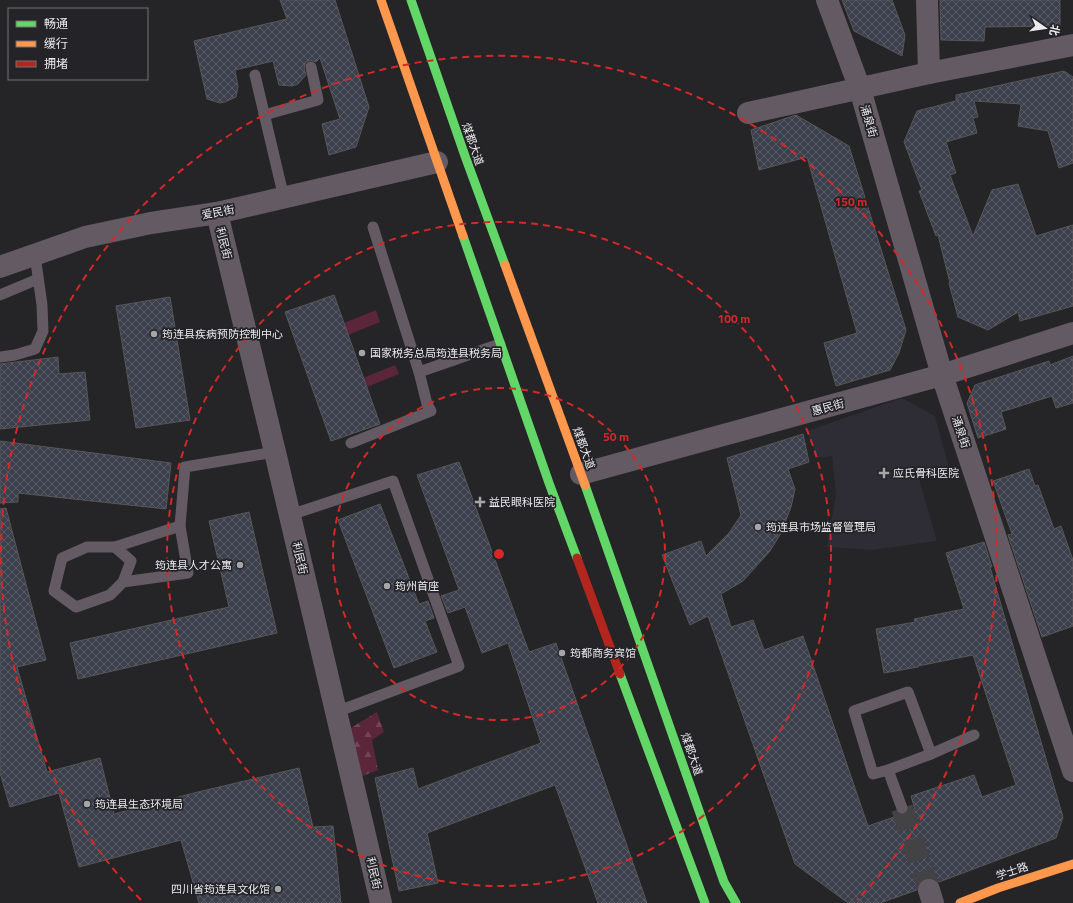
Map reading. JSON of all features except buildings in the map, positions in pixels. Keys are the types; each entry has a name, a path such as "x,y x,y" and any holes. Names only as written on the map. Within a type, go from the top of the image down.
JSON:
{"main road":[{"name":"煤都大道","path":"381,0 451,159 581,474 724,882 736,903"},
{"name":"煤都大道","path":"411,0 500,344 549,483 705,903"},
{"name":"学士路","path":"960,903 998,888 1073,864"}],"street":[{"name":"涌泉街","path":"827,0 860,89 942,375 1073,771"},
{"path":"928,0 929,73"},
{"path":"748,113 929,73 1073,45"},
{"name":"爱民街","path":"0,267 85,237 151,223 217,213 451,159"},
{"name":"利民街","path":"217,213 381,903"},
{"name":"惠民街","path":"581,474 942,375 1073,333"}],"lane":[{"path":"264,115 318,100 311,67"},
{"path":"255,76 284,198"},
{"path":"351,444 431,411 427,404 419,372 373,227"},
{"path":"0,357 15,355 35,349 43,331 42,305 35,255"},
{"path":"0,295 38,279"},
{"path":"419,372 500,344"},
{"path":"123,582 188,573 180,526 185,467 275,452"},
{"path":"290,515 393,482 459,666 336,712"},
{"path":"115,547 131,561 123,582 110,595 76,607 54,591 62,558 87,547 115,547 180,526"},
{"path":"931,754 908,692 854,711 873,774 931,754 974,735"},
{"path":"888,770 902,808"}],"shaded area":[{"name":"应氏骨科医院","path":"902,398 935,416 949,468 919,479 937,541 872,550 827,547 836,494 832,456 817,458 807,431"}],"green space":[{"path":"376,310 380,322 348,335 344,323"},
{"path":"395,365 399,374 367,387 363,378"},
{"path":"377,712 384,732 372,740 378,770 360,777 349,729"}],"tunnel":[{"path":"902,808 929,890"}],"traffic: fast":[{"path":"411,0 465,156 505,265"},
{"path":"463,236 549,483 577,558"},
{"path":"585,485 724,882 736,903"},
{"path":"620,674 705,903"}],"traffic: slow":[{"path":"381,0 463,236"},
{"path":"505,265 585,485"},
{"path":"960,903 998,888 1073,864"}],"traffic: jam":[{"path":"577,558 620,674"}],"place":[{"name":"筠连县疾病预防控制中心","path":"154,334"},
{"name":"国家税务总局筠连县税务局","path":"362,353"},
{"name":"应氏骨科医院","path":"884,473"},
{"name":"益民眼科医院","path":"480,502"},
{"name":"筠连县市场监督管理局","path":"758,527"},
{"name":"筠连县人才公寓","path":"240,565"},
{"name":"筠州首座","path":"387,586"},
{"name":"筠都商务宾馆","path":"562,653"},
{"name":"筠连县生态环境局","path":"87,804"},
{"name":"四川省筠连县文化馆","path":"278,889"}]}
